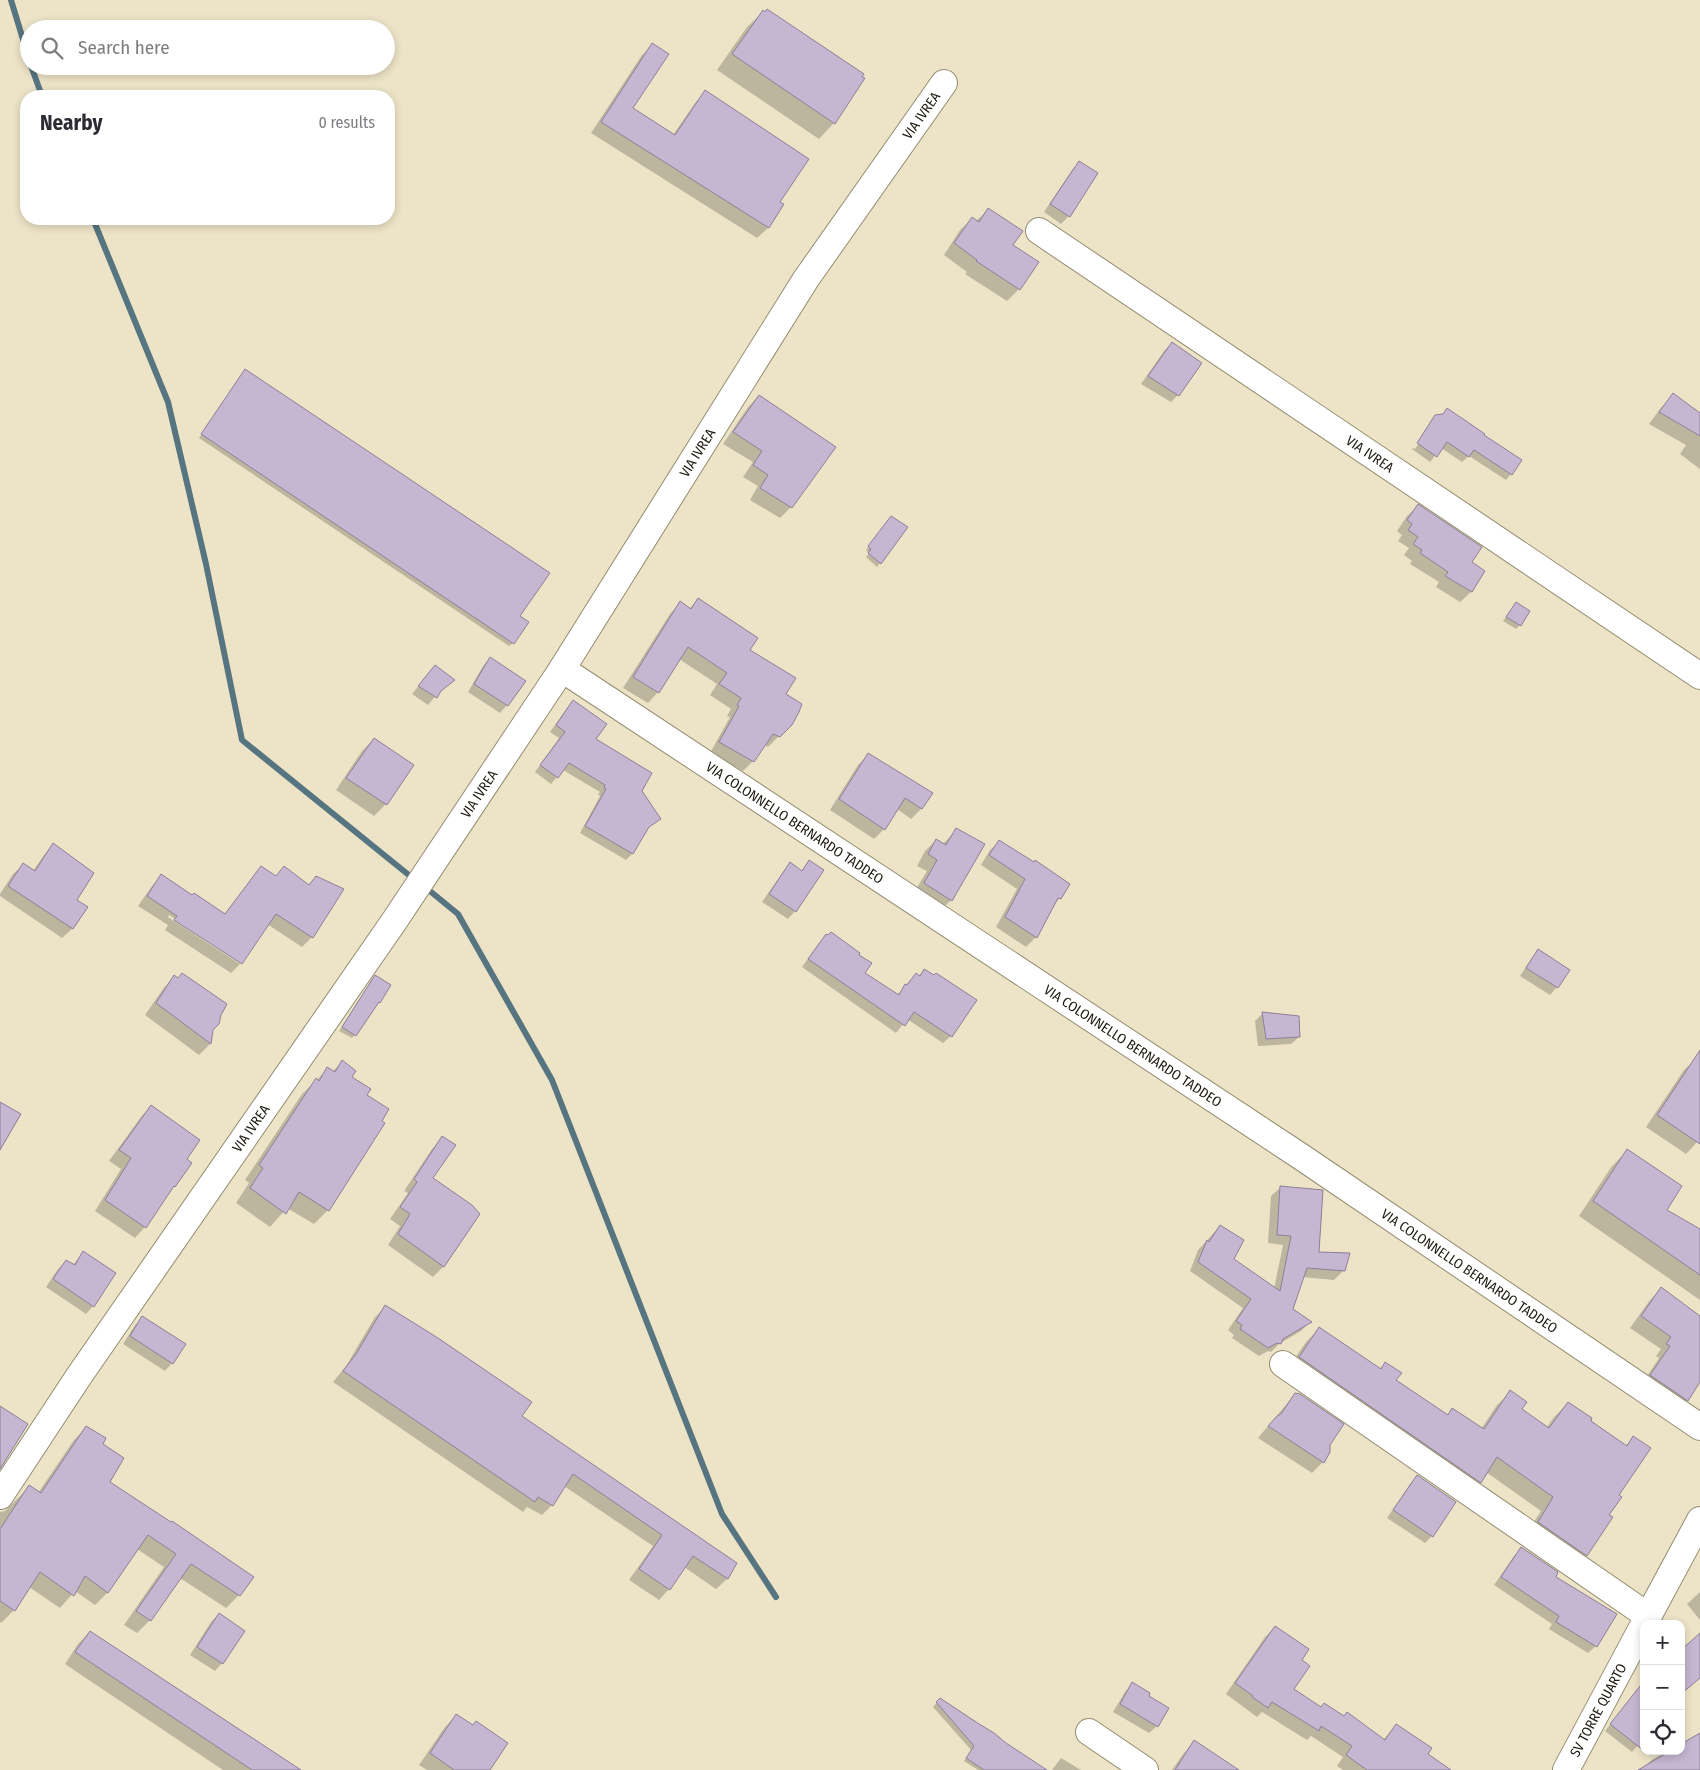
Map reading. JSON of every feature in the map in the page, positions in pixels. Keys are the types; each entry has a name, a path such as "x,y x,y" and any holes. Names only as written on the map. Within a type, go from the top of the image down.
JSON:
{"street":[{"name":"VIA IVREA","path":"0,1496 79,1376 450,838 562,668 806,279 944,83"},
{"name":"VIA IVREA","path":"1039,231 1700,676"},
{"name":"VIA COLONNELLO BERNARDO TADDEO","path":"562,668 1300,1156 1700,1427"},
{"path":"1283,1364 1644,1620"},
{"name":"SV TORRE QUARTO","path":"1646,1620 1700,1520"},
{"name":"SV TORRE QUARTO","path":"1566,1770 1640,1630"},
{"path":"1089,1732 1145,1770"}],"building":[{"path":"767,9 864,74 862,77 865,78 835,124 732,54 763,10 765,12"},
{"path":"652,43 669,54 633,108 675,135 705,90 809,159 780,202 784,204 769,228 601,122"},
{"path":"1079,161 1098,173 1070,217 1050,204"},
{"path":"988,208 1023,231 1013,245 1039,262 1020,290 976,261 954,243 972,217 979,222"},
{"path":"1172,342 1202,363 1179,396 1148,376"},
{"path":"245,369 550,573 520,616 529,622 514,644 201,434"},
{"path":"1673,393 1700,413 1700,436 1659,412"},
{"path":"759,395 836,447 792,508 760,488 768,475 753,465 762,451 733,432"},
{"path":"1447,408 1522,460 1512,475 1474,450 1469,457 1447,442 1437,457 1417,443 1435,415 1443,414"},
{"path":"1418,504 1482,547 1472,562 1485,571 1472,592 1445,576 1448,572 1420,553 1422,550 1413,544 1418,537 1408,530 1412,524 1407,520"},
{"path":"891,516 908,527 881,564 868,553 871,549 868,546"},
{"path":"698,598 758,638 750,650 796,678 786,694 802,704 799,712 792,725 780,737 773,734 754,762 719,742 739,706 737,705 741,698 719,684 727,673 688,647 659,693 633,677 680,601 691,609"},
{"path":"1516,602 1530,611 1521,626 1506,617"},
{"path":"490,657 526,681 508,706 474,684"},
{"path":"435,665 455,680 441,691 437,698 418,686"},
{"path":"573,700 607,724 596,739 652,773 642,791 661,819 649,827 633,854 585,826 606,789 604,788 605,785 569,763 558,778 540,765 565,732 556,725"},
{"path":"374,738 414,765 387,805 346,778"},
{"path":"868,753 933,793 922,809 905,798 885,830 839,799"},
{"path":"956,828 985,844 952,901 924,883 937,860 928,854 936,839 946,845"},
{"path":"999,840 1034,862 1035,860 1070,884 1061,899 1058,898 1037,938 1005,917 1025,879 989,855"},
{"path":"53,843 94,873 77,900 88,907 73,929 8,886 23,863 35,871"},
{"path":"809,860 824,870 796,912 769,894 790,862 802,871"},
{"path":"261,866 276,876 284,866 309,885 316,876 344,889 313,938 276,914 242,964 174,920 177,916 147,896 161,874 225,914"},
{"path":"831,932 872,963 865,973 899,995 905,984 907,985 916,973 920,976 924,969 934,975 936,973 977,1000 952,1037 914,1012 905,1026 808,959 826,934 828,935"},
{"path":"1538,949 1570,970 1558,988 1526,968"},
{"path":"182,973 227,1004 219,1024 213,1030 211,1044 156,1003 174,975 178,978"},
{"path":"375,975 391,985 356,1036 342,1027"},
{"path":"1262,1012 1299,1016 1300,1037 1266,1039"},
{"path":"1700,1050 1700,1144 1657,1115"},
{"path":"342,1060 356,1071 352,1077 371,1089 367,1095 389,1109 382,1121 385,1123 329,1211 299,1192 286,1214 250,1188 263,1168 259,1165 316,1078 319,1081 327,1067 335,1072"},
{"path":"0,1102 21,1114 0,1150"},
{"path":"151,1105 200,1140 187,1159 192,1163 146,1228 105,1200 131,1158 119,1150"},
{"path":"442,1136 456,1145 433,1178 472,1205 480,1214 444,1267 398,1234 410,1214 400,1207 417,1182 414,1179"},
{"path":"1627,1149 1682,1186 1667,1210 1700,1229 1700,1275 1593,1201"},
{"path":"1280,1186 1323,1190 1319,1252 1350,1253 1345,1271 1307,1268 1293,1309 1312,1322 1283,1339 1281,1344 1277,1343 1268,1348 1240,1329 1242,1325 1236,1321 1251,1299 1198,1262 1207,1240 1209,1242 1220,1225 1244,1240 1234,1259 1280,1291 1291,1236 1277,1235"},
{"path":"83,1251 116,1273 94,1307 53,1279 66,1260 75,1265"},
{"path":"1661,1287 1700,1316 1700,1382 1688,1401 1650,1375 1670,1346 1666,1344 1671,1337 1641,1316"},
{"path":"385,1305 438,1338 532,1402 522,1416 737,1563 728,1579 693,1556 670,1590 639,1569 662,1535 573,1474 553,1506 538,1497 535,1502 343,1371 356,1354"},
{"path":"142,1316 186,1344 173,1364 130,1336"},
{"path":"1319,1327 1381,1369 1385,1362 1402,1373 1396,1380 1448,1415 1452,1408 1484,1429 1510,1390 1527,1402 1522,1409 1549,1428 1568,1402 1592,1418 1591,1421 1627,1446 1633,1436 1651,1448 1619,1495 1622,1497 1609,1515 1613,1517 1587,1556 1538,1522 1553,1497 1497,1457 1481,1483 1299,1357"},
{"path":"1295,1393 1300,1394 1344,1424 1330,1445 1330,1452 1324,1463 1268,1426 1281,1414"},
{"path":"0,1406 28,1424 0,1469"},
{"path":"86,1426 106,1438 103,1444 124,1458 110,1482 172,1521 254,1577 240,1596 191,1564 151,1621 136,1611 176,1554 148,1535 108,1593 85,1576 74,1596 40,1572 15,1611 0,1601 0,1529 29,1485 41,1493"},
{"path":"1417,1475 1456,1502 1433,1537 1393,1510"},
{"path":"1521,1547 1558,1572 1556,1577 1617,1614 1597,1647 1556,1622 1559,1616 1501,1577"},
{"path":"219,1613 245,1631 223,1664 197,1647"},
{"path":"1275,1626 1309,1649 1302,1660 1310,1666 1294,1689 1321,1707 1324,1703 1344,1716 1347,1712 1385,1740 1396,1724 1432,1748 1428,1754 1451,1770 1367,1770 1346,1755 1352,1746 1321,1726 1319,1731 1272,1702 1268,1708 1252,1697 1235,1683"},
{"path":"90,1631 301,1770 252,1770 75,1652"},
{"path":"1700,1633 1700,1678 1685,1691 1685,1665 1685,1646"},
{"path":"1132,1682 1150,1693 1149,1696 1169,1708 1158,1727 1120,1704"},
{"path":"1640,1686 1640,1748 1610,1724"},
{"path":"940,1698 1047,1770 984,1770 966,1758 974,1746 936,1702"},
{"path":"456,1714 473,1725 476,1721 508,1743 490,1770 454,1770 430,1753"},
{"path":"1700,1733 1700,1770 1638,1770 1663,1755 1685,1755 1685,1742"},
{"path":"1194,1740 1239,1770 1175,1770"}],"waterway":[{"path":"11,0 20,30"},
{"path":"34,75 40,90"},
{"path":"95,225 168,402 206,564 242,740 415,880"},
{"path":"425,887 458,914 552,1080 722,1514 776,1597"}]}
